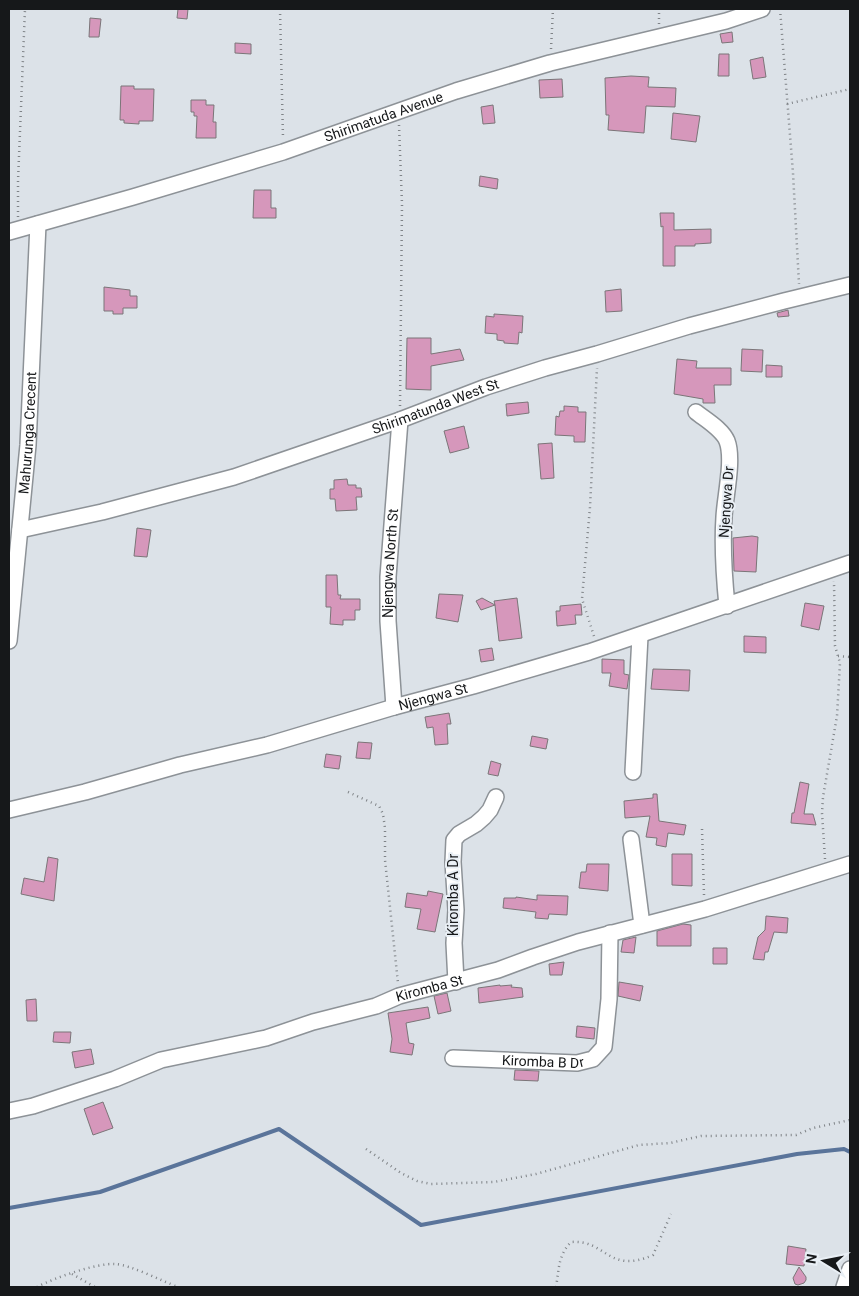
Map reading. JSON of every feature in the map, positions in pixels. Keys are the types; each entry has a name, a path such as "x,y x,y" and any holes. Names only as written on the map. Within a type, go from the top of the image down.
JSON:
{"street":[{"name":"Shirimatuda Avenue","path":"14,230 283,152 456,91 550,63 726,21 762,9"},
{"name":"Mahurunga Crecent","path":"9,641 16,529 32,372 38,224"},
{"name":"Shirimatunda West St","path":"16,529 102,512 234,477 400,420 486,387 545,368 689,326 850,285"},
{"name":"Njengwa Dr","path":"696,412 719,430 726,439 729,450 723,557 727,606"},
{"name":"Njengwa North St","path":"394,707 388,621 388,577 400,420"},
{"name":"Njengwa St","path":"9,810 85,792 180,765 267,745 599,649 850,563"},
{"path":"633,772 640,636"},
{"name":"Kiromba A Dr","path":"456,982 454,840 459,834 484,818 496,797"},
{"path":"631,838 642,925"},
{"name":"Kiromba St","path":"9,1111 33,1106 115,1079 161,1060 266,1038 313,1022 376,1006 399,996 498,970 533,956 610,933 705,909 850,864"},
{"name":"Kiromba B Dr","path":"453,1058 577,1062 593,1059 604,1047 609,999 610,933"},
{"path":"844,1287 850,1269"}],"path":[{"path":"14,230 25,9"},
{"path":"280,9 283,152"},
{"path":"550,63 553,9"},
{"path":"780,9 800,297"},
{"path":"787,104 850,89"},
{"path":"398,111 402,204 400,420"},
{"path":"597,354 590,507 582,599 599,649"},
{"path":"826,872 822,813 823,797 837,716 840,663 835,646 834,567"},
{"path":"838,656 850,657"},
{"path":"348,792 379,806 383,814 385,828 384,860 399,996"},
{"path":"702,829 705,909"},
{"path":"366,1149 401,1174 417,1181 431,1184 494,1182 536,1174 640,1145 670,1143 701,1136 796,1135 813,1128 850,1120"},
{"path":"556,1287 560,1260 564,1249 571,1242 578,1241 591,1245 619,1261 631,1262 642,1260 653,1255 671,1214"},
{"path":"37,1287 46,1282 100,1265 117,1264 178,1287"},
{"path":"72,1274 95,1287"}],"building":[{"path":"178,9 188,9 187,19 177,18"},
{"path":"90,18 101,19 99,37 89,37"},
{"path":"732,32 733,42 722,43 720,34"},
{"path":"235,43 251,44 251,54 235,53"},
{"path":"719,54 729,54 729,76 718,76"},
{"path":"763,57 766,77 753,79 750,60"},
{"path":"649,77 648,87 676,88 675,107 646,106 644,133 608,130 609,115 606,115 605,78"},
{"path":"562,79 563,97 540,98 539,80"},
{"path":"121,86 134,86 134,89 154,89 153,121 139,121 139,124 124,123 124,120 120,120"},
{"path":"191,100 206,100 206,105 214,105 213,122 216,122 216,138 196,138 197,116 194,116 194,112 191,112"},
{"path":"493,105 495,123 483,124 481,107"},
{"path":"673,113 700,116 696,142 671,139"},
{"path":"480,176 498,179 497,189 479,186"},
{"path":"254,190 271,190 271,208 276,208 276,218 253,218"},
{"path":"660,213 674,213 674,230 711,229 711,243 695,244 695,246 675,246 675,266 663,266 663,226 661,227"},
{"path":"104,287 130,290 130,296 137,296 137,308 123,308 123,314 113,314 113,311 104,311"},
{"path":"621,289 622,311 606,312 605,291"},
{"path":"788,310 789,316 778,317 777,313"},
{"path":"494,314 523,316 522,333 519,332 518,344 504,343 504,341 497,340 497,334 485,333 486,316 494,317"},
{"path":"407,338 431,338 431,354 460,349 464,360 431,366 431,390 406,389"},
{"path":"742,349 763,350 762,372 741,371"},
{"path":"677,359 697,361 696,368 731,368 731,385 714,385 715,403 703,403 703,399 674,394"},
{"path":"766,365 782,366 782,377 766,377"},
{"path":"528,402 529,413 507,416 506,404"},
{"path":"564,406 578,407 578,412 586,412 585,442 574,442 574,436 555,435 556,416 559,417 560,411 564,411"},
{"path":"464,426 469,448 450,453 444,431"},
{"path":"552,443 554,478 541,479 538,444"},
{"path":"347,479 348,485 356,485 356,488 361,488 362,497 356,497 357,510 336,511 335,499 330,499 330,489 334,489 334,480"},
{"path":"137,528 151,530 147,557 134,556"},
{"path":"758,537 756,572 734,571 733,538"},
{"path":"326,575 337,575 340,599 360,599 360,610 355,610 355,620 343,620 343,625 330,624 331,607 326,607"},
{"path":"439,594 463,595 458,622 436,618"},
{"path":"482,598 495,605 481,610 476,601"},
{"path":"517,598 522,638 499,641 494,601"},
{"path":"805,603 824,606 819,630 801,626"},
{"path":"581,604 582,615 575,615 576,624 557,626 556,611 560,611 560,606"},
{"path":"744,636 766,637 766,653 744,652"},
{"path":"492,648 494,660 481,662 479,650"},
{"path":"602,659 624,660 624,674 629,675 627,689 609,686 611,673 602,673"},
{"path":"653,669 690,670 689,691 651,689"},
{"path":"449,713 451,724 447,724 448,744 435,745 433,727 427,728 425,717"},
{"path":"532,736 548,739 546,749 530,746"},
{"path":"358,742 372,743 370,759 356,758"},
{"path":"326,754 341,756 339,769 324,767"},
{"path":"491,761 501,764 498,776 488,774"},
{"path":"800,782 809,784 804,814 813,814 816,825 791,823"},
{"path":"653,794 657,794 659,821 686,825 684,835 668,833 666,847 656,845 657,838 646,837 650,816 625,818 624,801 653,798"},
{"path":"672,854 692,854 692,886 672,885"},
{"path":"48,857 58,859 54,901 21,894 24,878 44,882"},
{"path":"587,864 609,864 608,891 579,888 581,872 586,872"},
{"path":"428,891 443,894 435,932 417,929 421,909 405,907 407,893 427,896"},
{"path":"537,895 568,896 567,915 549,914 548,919 535,918 536,912 503,908 504,898 516,897 537,900"},
{"path":"766,916 788,918 787,933 774,932 768,952 765,952 764,960 753,959 758,937 765,930"},
{"path":"683,924 691,925 691,946 657,946 657,931"},
{"path":"636,937 634,953 621,952 623,940"},
{"path":"713,948 727,948 727,964 713,964"},
{"path":"564,962 562,975 550,975 549,964"},
{"path":"619,982 643,986 640,1001 618,996"},
{"path":"512,985 511,987 522,988 523,997 479,1003 478,988"},
{"path":"447,993 451,1011 438,1014 434,996"},
{"path":"36,999 37,1021 27,1021 26,1000"},
{"path":"428,1007 430,1018 406,1023 409,1043 414,1044 412,1055 390,1052 392,1039 388,1013"},
{"path":"577,1026 595,1028 594,1039 576,1037"},
{"path":"54,1032 71,1032 70,1043 53,1042"},
{"path":"91,1049 94,1064 75,1068 72,1052"},
{"path":"515,1070 539,1071 538,1081 514,1080"},
{"path":"103,1102 113,1128 93,1135 84,1109"},
{"path":"788,1246 806,1249 804,1266 786,1264"},
{"path":"799,1267 806,1280 798,1285 795,1284 793,1278"}],"waterway":[{"path":"9,1208 100,1192 279,1129 421,1225 797,1154 844,1149 850,1152"}]}
